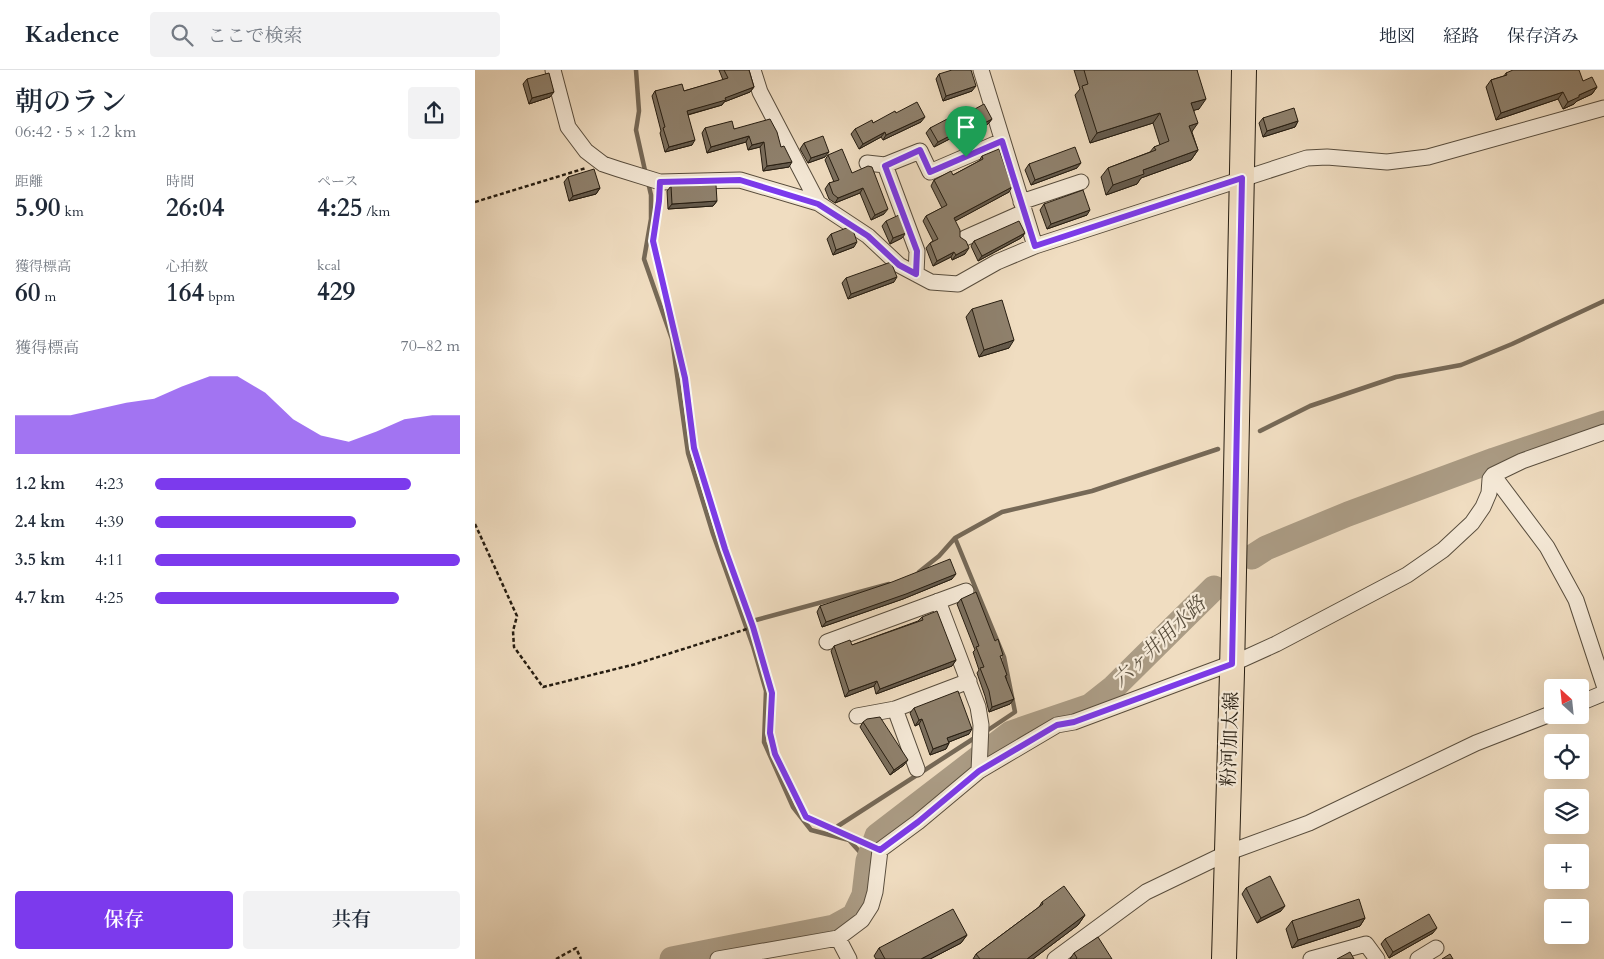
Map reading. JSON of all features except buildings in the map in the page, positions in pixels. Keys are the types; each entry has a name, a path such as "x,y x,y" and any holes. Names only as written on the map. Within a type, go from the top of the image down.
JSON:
{"main road":[{"name":"粉河加太線","path":"1224,959 1244,70"}],"street":[{"path":"553,70 568,127 586,151 603,164 660,182 740,180 818,204 868,236 899,265 931,282 958,284 997,262 1035,246 1307,158 1327,157 1387,162 1428,157 1604,108"},
{"path":"753,70 760,92 818,204"},
{"path":"981,70 1035,246"},
{"path":"867,163 885,166 920,150 930,172 1002,141"},
{"path":"885,166 917,251 916,274"},
{"path":"965,238 1023,207 1081,182"},
{"path":"719,959 838,938 862,920 871,906 875,892 880,850 918,822 979,771 1057,725 1074,722 1232,664 1276,644 1407,575 1443,550 1472,523 1483,507 1489,493 1490,479 1493,475 1522,461 1604,432"},
{"path":"1493,475 1547,547 1576,600 1604,685"},
{"path":"827,642 966,591"},
{"path":"938,602 978,707 981,725 979,771"},
{"path":"857,716 895,709 969,681"},
{"path":"1589,699 1604,693"},
{"path":"895,709 917,769"},
{"path":"1055,959 1146,892 1227,853 1309,823 1476,743 1544,717"},
{"path":"838,938 849,959"},
{"path":"1311,959 1366,944 1377,959"},
{"path":"1418,959 1436,948"}],"path":[{"path":"475,202 570,172 603,164"},
{"path":"660,182 653,241 685,378 694,448 725,549 753,627 772,693 770,733 775,754 806,817 880,850"},
{"path":"475,524 517,616 513,631 514,647 543,687 636,664 753,627"},
{"path":"556,959 576,948 581,959"}],"waterway":[{"path":"636,70 639,111 636,130 646,175"},
{"path":"648,182 651,195 651,219 644,259 672,339 688,453 713,534 753,646 766,691 764,742 793,807 811,830 849,840 868,861"},
{"path":"1260,431 1310,406 1396,377 1461,365 1512,344 1604,301"},
{"name":"六ヶ井用水路","path":"1252,557 1266,548 1348,514 1494,460 1604,423"},
{"path":"919,572 939,556 955,538 1002,512 1092,491 1218,449"},
{"path":"955,538 1004,657 1015,712 985,732"},
{"path":"745,623 889,584"},
{"name":"六ヶ井用水路","path":"672,959 834,927 854,916 864,895 868,861 877,836 1011,733 1090,706 1114,687 1214,588"},
{"path":"830,835 838,826 976,737"}],"route":[{"path":"1002,141 1035,246 1242,178 1232,664 1074,722 1057,725 979,771 918,822 880,850 806,817 775,754 770,733 772,693 753,627 725,549 694,448 685,378 653,241 660,182 740,180 818,204 868,236 899,265 916,274 917,251 885,166 920,150 930,172 966,157 1002,141"}]}
